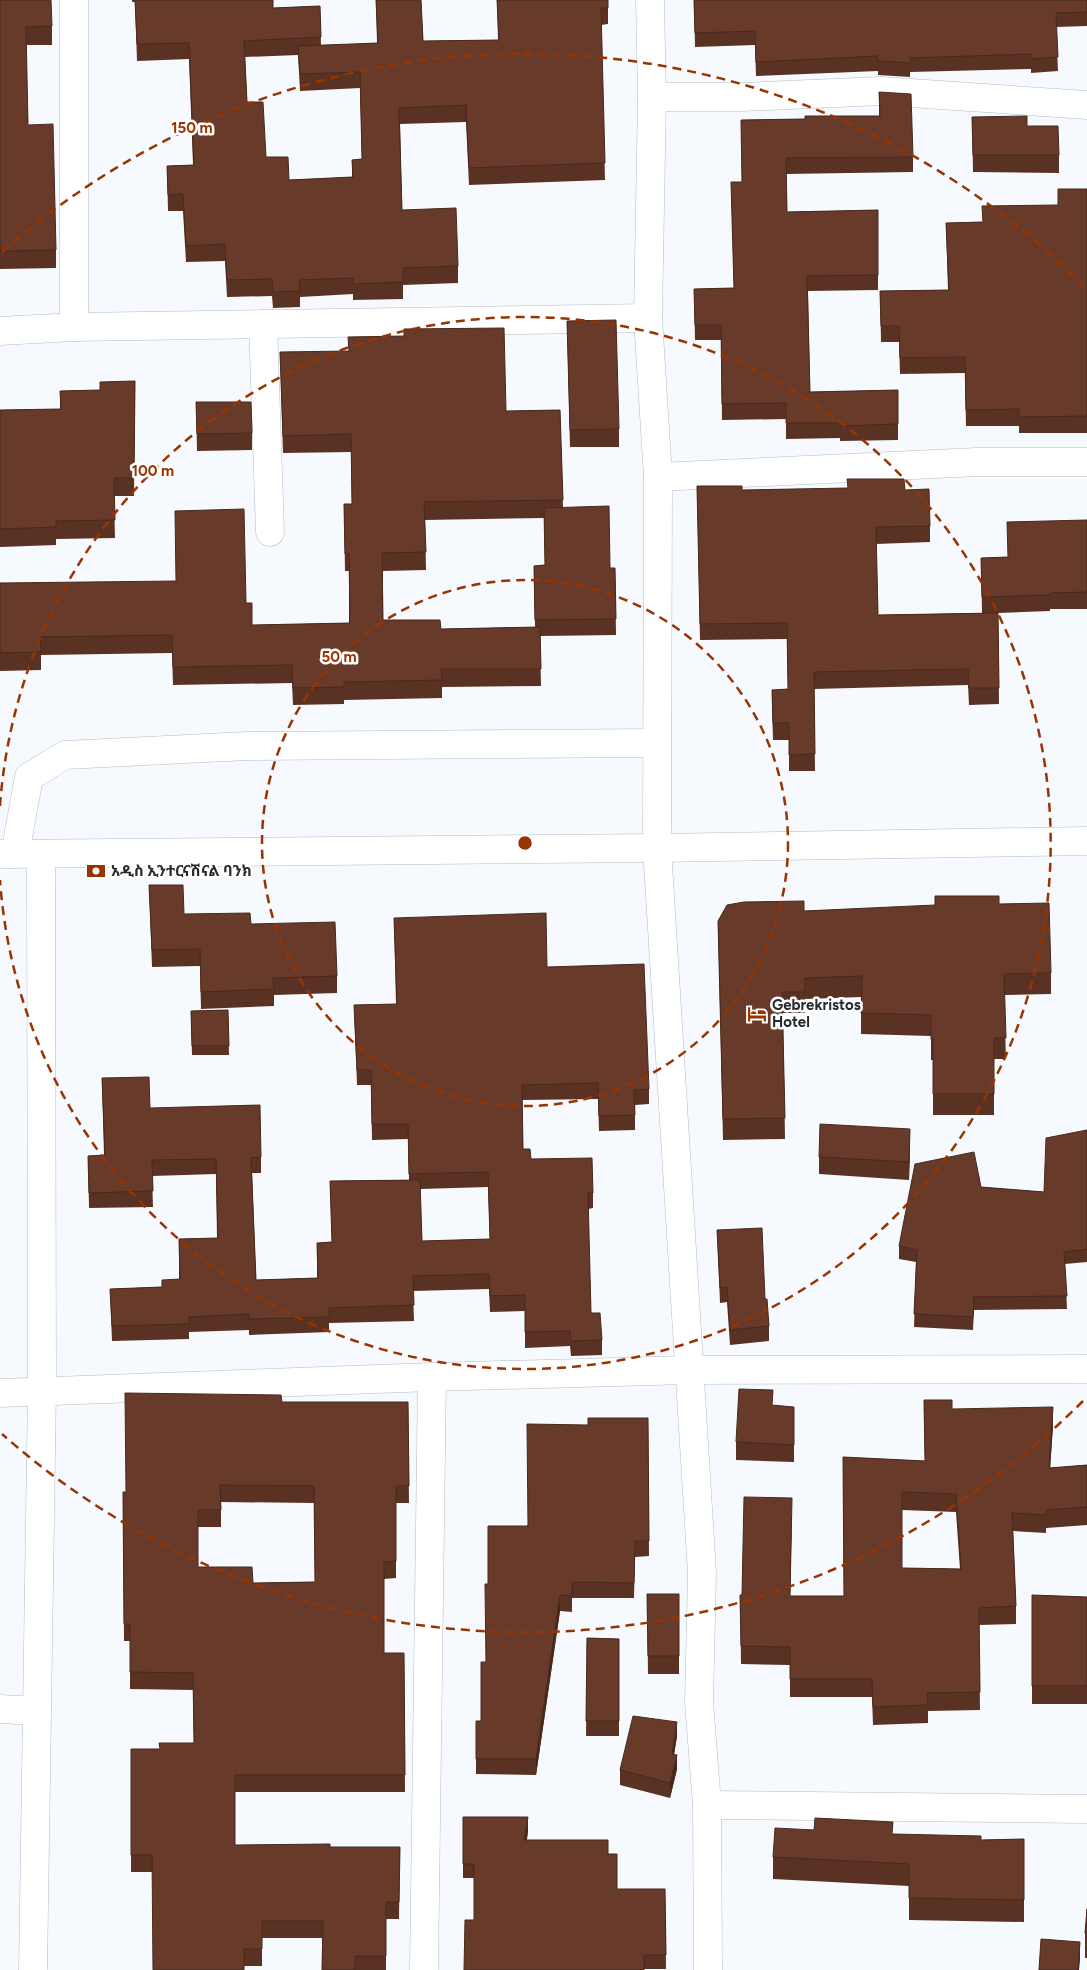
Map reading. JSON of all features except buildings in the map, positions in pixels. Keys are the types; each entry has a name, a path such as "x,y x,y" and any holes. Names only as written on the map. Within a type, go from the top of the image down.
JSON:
{"street":[{"path":"74,0 74,327"},
{"path":"650,0 652,97 648,318 658,477 657,848 702,1574 699,1702 707,1804 708,1970"},
{"path":"652,97 742,97 881,91 1087,105"},
{"path":"0,331 74,327 648,318"},
{"path":"263,324 270,532"},
{"path":"658,477 977,462 1087,462"},
{"path":"33,1970 42,1390 19,854 29,777 65,755 246,746 657,743"},
{"path":"19,854 657,848 1087,841"},
{"path":"0,1392 688,1370 1087,1369"},
{"path":"424,1970 432,1377"},
{"path":"0,1708 37,1710"},
{"path":"707,1804 1087,1810"}],"place":[{"name":"አዲስ ኢንተርናሽናል ባንክ","path":"96,871"},
{"name":"Gebrekristos Hotel","path":"757,1014"}]}
